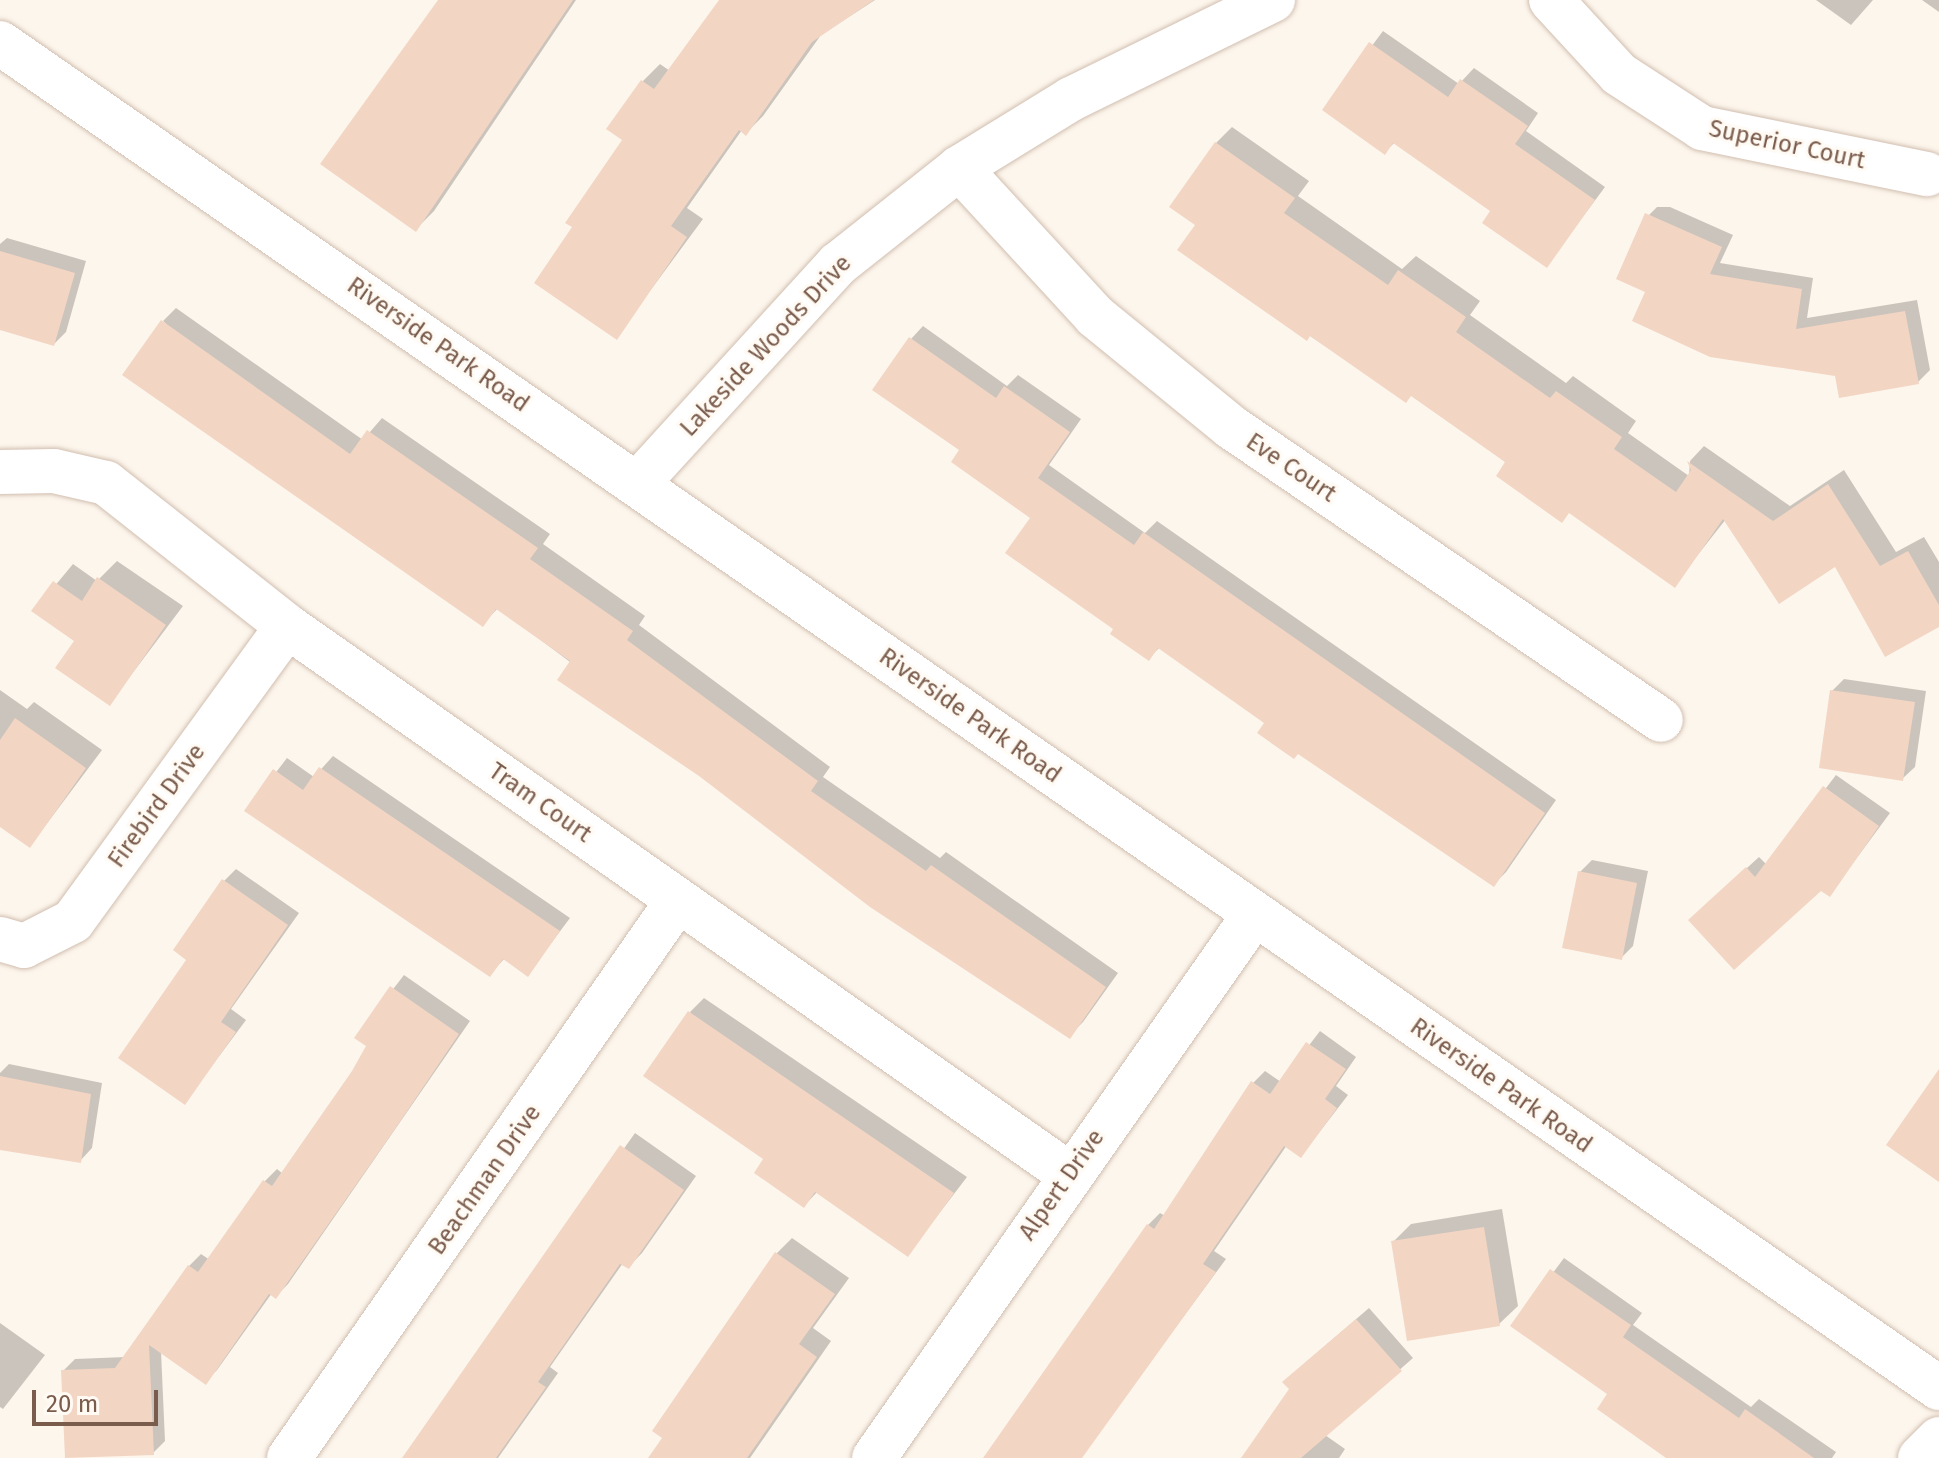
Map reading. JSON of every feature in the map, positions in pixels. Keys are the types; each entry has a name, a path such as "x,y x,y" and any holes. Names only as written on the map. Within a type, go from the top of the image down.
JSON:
{"street":[{"name":"Lakeside Woods Drive","path":"638,483 838,264 959,168 1071,99 1273,0"},
{"name":"Superior Court","path":"1551,0 1619,74 1702,128 1927,174"},
{"name":"Riverside Park Road","path":"0,43 1939,1388"},
{"name":"Eve Court","path":"959,168 1095,316 1231,427 1661,720"},
{"name":"Tram Court","path":"0,472 54,471 106,483 287,626 1069,1174"},
{"name":"Firebird Drive","path":"0,939 24,946 73,921 287,626"},
{"name":"Beachman Drive","path":"289,1458 678,900"},
{"name":"Alpert Drive","path":"874,1458 1069,1174 1254,915"},
{"path":"1920,1458 1939,1439"}],"building":[{"path":"438,0 573,0 416,232 320,164"},
{"path":"719,0 874,0 812,42 746,136 739,130 671,226 687,237 617,340 534,283 572,227 565,223 622,140 606,129 641,80 654,89"},
{"path":"1369,42 1448,97 1460,79 1528,126 1515,144 1595,200 1547,268 1482,223 1490,211 1393,143 1385,155 1322,110"},
{"path":"1215,142 1295,198 1284,213 1388,285 1398,270 1466,317 1456,332 1550,398 1556,391 1622,437 1614,449 1676,492 1691,470 1687,461 1773,521 1828,484 1880,566 1908,551 1939,605 1939,627 1885,657 1835,567 1779,604 1723,519 1675,588 1569,513 1562,523 1496,476 1505,462 1411,396 1406,403 1310,336 1307,341 1177,250 1195,225 1169,207"},
{"path":"1645,213 1722,247 1710,274 1802,289 1796,329 1905,311 1919,384 1839,398 1835,376 1710,357 1632,321 1645,292 1616,279"},
{"path":"0,251 75,273 54,346 0,330"},
{"path":"161,320 350,454 367,430 538,548 530,559 633,631 627,640 818,781 811,791 926,871 931,865 1106,987 1070,1039 870,907 699,776 557,680 570,661 496,609 483,627 122,375"},
{"path":"909,337 996,398 1004,386 1070,432 1038,478 1134,545 1143,532 1545,813 1494,887 1298,754 1294,759 1257,733 1264,723 1158,648 1149,661 1110,634 1113,629 1005,553 1030,518 951,462 959,450 872,390"},
{"path":"97,577 166,625 110,706 55,668 74,641 31,611 53,581 82,601"},
{"path":"1830,690 1915,702 1903,781 1819,768"},
{"path":"15,718 86,768 30,848 0,827 0,740"},
{"path":"319,767 560,931 528,977 503,959 490,977 244,811 273,769 303,790"},
{"path":"1823,786 1879,826 1830,897 1821,891 1734,970 1688,920 1746,867 1755,877"},
{"path":"1578,871 1637,883 1622,960 1562,948"},
{"path":"222,879 288,925 221,1022 236,1032 185,1105 118,1058 186,960 173,950"},
{"path":"390,986 459,1034 395,1129 276,1299 269,1294 206,1385 149,1345 154,1455 65,1458 61,1370 115,1368 188,1265 198,1272 263,1180 272,1186 352,1071 366,1046 354,1038"},
{"path":"688,1011 954,1193 908,1257 815,1192 804,1208 754,1173 763,1159 643,1076"},
{"path":"1306,1042 1346,1069 1325,1099 1337,1108 1301,1158 1284,1146 1203,1264 1216,1272 1082,1458 983,1458 1147,1224 1154,1229 1251,1081 1270,1094"},
{"path":"1939,1069 1939,1182 1886,1145"},
{"path":"0,1076 91,1094 81,1163 0,1150"},
{"path":"620,1145 684,1190 629,1269 620,1264 538,1382 546,1387 496,1458 402,1458"},
{"path":"1484,1227 1500,1326 1407,1341 1391,1241"},
{"path":"775,1252 835,1294 799,1344 817,1357 747,1458 648,1458 662,1438 652,1431"},
{"path":"1550,1269 1631,1325 1623,1337 1739,1418 1745,1409 1814,1458 1666,1458 1597,1409 1607,1394 1510,1326"},
{"path":"1356,1319 1402,1371 1301,1458 1241,1458 1289,1389 1282,1382"}]}
